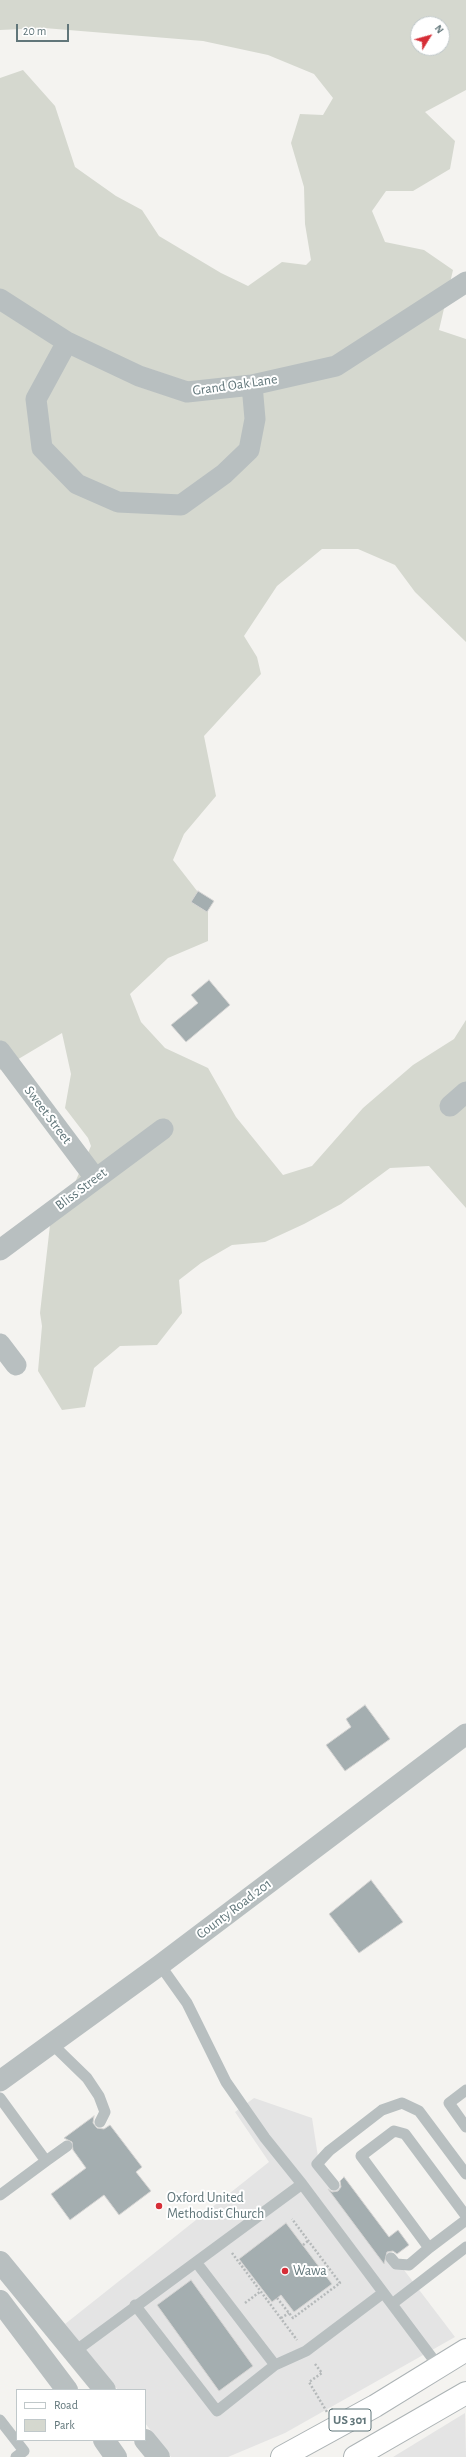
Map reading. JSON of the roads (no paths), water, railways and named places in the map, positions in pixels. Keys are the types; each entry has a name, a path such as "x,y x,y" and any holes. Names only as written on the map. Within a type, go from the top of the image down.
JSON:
{"main road":[{"name":"US 301","path":"282,2457 375,2406 466,2350"},
{"name":"US 301","path":"355,2457 466,2392"}],"street":[{"name":"Grand Oak Lane","path":"0,300 67,342 139,376 186,392 252,385 336,366 466,282"},
{"path":"67,342 36,399 42,448 77,484 118,502 181,505 224,474 249,450 255,419 252,385"},
{"name":"Sweet Street","path":"0,1051 95,1178"},
{"path":"450,1106 466,1092"},
{"name":"Bliss Street","path":"0,1250 162,1129"},
{"path":"0,1344 16,1365"},
{"name":"County Road 201","path":"0,2081 160,1965 466,1734"},
{"path":"0,2262 104,2389"},
{"path":"0,2301 66,2389"},
{"path":"105,2441 116,2457"},
{"path":"146,2441 159,2457"}],"lane":[{"path":"160,1965 187,2003 226,2082 439,2367"},
{"path":"52,2044 87,2078 99,2096 105,2112 100,2122"},
{"path":"466,2090 449,2103 466,2127"},
{"path":"0,2098 46,2161"},
{"path":"334,2185 317,2164 329,2151 382,2110 402,2103 419,2110 466,2174"},
{"path":"429,2248 361,2156 394,2131 405,2134 466,2216"},
{"path":"0,2195 67,2146"},
{"path":"74,2352 302,2184"},
{"path":"391,2258 396,2264 409,2265 466,2220"},
{"path":"392,2304 466,2247"},
{"path":"196,2262 275,2366"},
{"path":"135,2306 217,2411 275,2366 306,2352 383,2293"},
{"path":"0,2420 16,2441"},
{"path":"16,2441 24,2451 16,2457"}],"place":[{"name":"Oxford United Methodist Church","path":"159,2206"},
{"name":"Wawa","path":"285,2271"}]}
